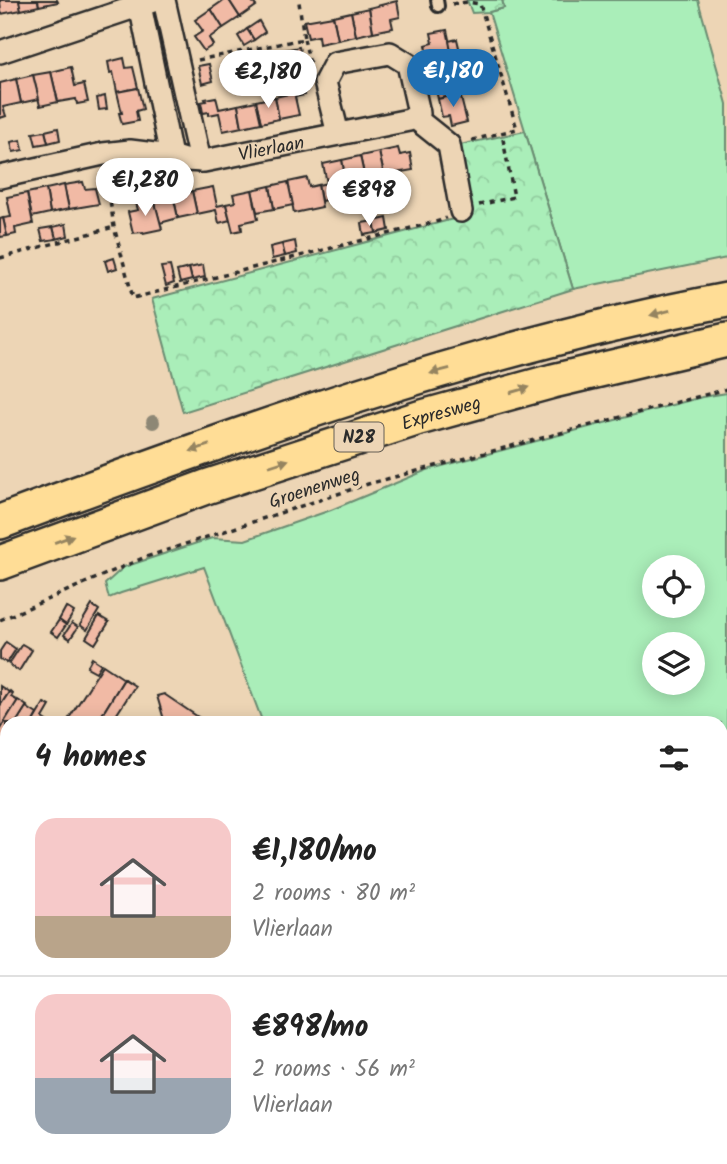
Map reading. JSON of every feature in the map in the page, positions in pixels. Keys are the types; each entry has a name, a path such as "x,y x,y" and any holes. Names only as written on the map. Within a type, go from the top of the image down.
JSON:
{"highway":[{"name":"N28","path":"0,522 200,448 407,380 677,309 727,300"},
{"name":"Expresweg","path":"0,563 206,487 419,418 553,381 727,340"}],"street":[{"path":"164,0 200,161"},
{"path":"0,52 148,3 171,156"},
{"path":"338,134 325,82 335,64 390,53 408,64 419,113 414,117 449,145 461,211"},
{"name":"Vlierlaan","path":"0,177 103,154 130,151 200,161 231,157 414,117"}],"path":[{"path":"179,64 304,40 299,2 301,0"},
{"path":"437,3 480,4 517,129 449,145"},
{"path":"103,154 114,227 133,298 439,221 461,211 514,197 502,134"},
{"path":"0,258 114,227"},
{"name":"Groenenweg","path":"0,620 143,558 368,484 727,389"}],"green space":[{"path":"467,0 502,0 504,8 472,13"},
{"path":"502,0 698,0 727,104 727,258 573,289 489,12 504,8"},
{"path":"525,131 573,289 183,412 152,299 472,214 455,146"},
{"path":"727,393 727,716 260,716 204,567 109,598 105,584 124,567 212,538 245,540 331,510 427,470 702,397"}],"building":[{"path":"0,0 19,0 21,10 1,14"},
{"path":"19,0 38,0 39,6 21,10"},
{"path":"38,0 57,0 58,2 39,6"},
{"path":"224,0 229,0 240,17 223,28 211,9"},
{"path":"229,0 251,0 256,6 240,17"},
{"path":"397,1 400,17 391,19 393,28 373,32 369,8"},
{"path":"369,8 373,32 356,36 351,12"},
{"path":"211,9 223,28 209,38 213,45 204,51 194,37 203,31 195,20"},
{"path":"351,12 356,36 338,40 333,16"},
{"path":"333,16 338,40 319,44 318,36 308,38 304,21"},
{"path":"259,21 265,32 254,40 247,29"},
{"path":"247,29 254,40 244,46 238,36"},
{"path":"447,30 453,58 430,63 426,45 433,43 431,33"},
{"path":"457,39 461,56 452,57 449,41"},
{"path":"299,47 302,58 288,61 285,50"},
{"path":"259,54 262,65 249,68 247,56"},
{"path":"247,56 249,68 237,70 234,59"},
{"path":"491,56 494,68 481,71 479,59"},
{"path":"124,58 126,68 133,67 138,88 117,92 108,62"},
{"path":"453,58 457,76 434,81 430,63"},
{"path":"209,64 213,81 202,84 198,66"},
{"path":"71,67 75,86 84,84 88,102 77,104 76,99 58,102 51,72"},
{"path":"494,68 496,81 484,83 481,71"},
{"path":"51,72 58,102 40,106 33,75"},
{"path":"33,75 39,99 21,103 16,79"},
{"path":"457,76 460,94 438,99 434,81"},
{"path":"301,78 305,95 295,97 299,115 279,119 275,97 293,93 290,81"},
{"path":"16,79 21,103 3,107 6,116 0,118 0,83"},
{"path":"138,88 143,109 136,111 138,121 122,124 117,92"},
{"path":"460,94 467,122 451,126 449,116 442,117 438,99"},
{"path":"105,96 107,109 99,110 97,98"},
{"path":"216,97 219,109 238,105 242,127 223,131 219,113 203,113 201,102"},
{"path":"275,97 279,119 261,123 256,101"},
{"path":"256,101 261,123 242,127 238,105"},
{"path":"58,128 60,140 48,143 45,131"},
{"path":"45,131 48,143 36,145 33,133"},
{"path":"21,140 23,150 13,152 11,142"},
{"path":"398,148 400,155 410,153 413,170 384,175 379,152"},
{"path":"379,152 384,175 365,179 360,156"},
{"path":"360,156 365,179 346,182 342,160"},
{"path":"342,160 346,182 329,186 331,199 321,201 318,185 327,183 323,164"},
{"path":"307,178 309,187 318,185 322,207 294,213 288,182"},
{"path":"83,182 85,189 95,188 99,204 69,209 64,185"},
{"path":"288,182 293,205 274,209 270,186"},
{"path":"64,185 69,209 50,213 46,189"},
{"path":"270,186 274,209 257,212 252,190"},
{"path":"213,187 217,206 226,204 230,220 219,223 216,210 197,214 192,191"},
{"path":"46,189 50,213 32,217 27,193"},
{"path":"252,190 258,219 241,223 242,230 233,232 226,204 235,202 233,194"},
{"path":"192,191 197,214 178,218 173,195"},
{"path":"27,193 33,224 15,228 16,234 7,236 3,218 11,217 7,197"},
{"path":"173,195 178,218 160,223 154,199"},
{"path":"154,199 162,229 133,233 128,212 138,210 136,203"},
{"path":"3,218 7,236 0,237 0,219"},
{"path":"387,218 389,230 376,233 374,221"},
{"path":"374,221 376,233 364,235 362,223"},
{"path":"66,224 68,236 56,239 53,227"},
{"path":"53,227 56,239 43,241 40,229"},
{"path":"295,241 297,253 285,256 282,244"},
{"path":"282,244 285,256 272,259 270,247"},
{"path":"114,258 117,268 108,271 105,261"},
{"path":"203,265 205,277 192,280 189,268"},
{"path":"170,266 174,283 166,286 161,267"},
{"path":"189,268 192,280 180,283 177,271"},
{"path":"92,605 99,610 87,630 80,625"},
{"path":"66,607 74,612 66,625 59,620"},
{"path":"99,616 109,622 95,644 86,638"},
{"path":"59,620 66,625 58,637 51,632"},
{"path":"72,623 78,627 70,639 64,635"},
{"path":"6,642 16,649 7,663 0,659 0,651"},
{"path":"22,644 32,650 19,671 9,664"},
{"path":"92,658 101,664 96,672 87,667"},
{"path":"103,665 124,679 101,716 70,716"},
{"path":"124,679 135,686 116,716 101,716"},
{"path":"0,686 9,692 0,706"},
{"path":"10,691 13,694 11,697 18,701 8,716 0,716 0,706"},
{"path":"164,694 197,716 163,716 157,696"},
{"path":"18,700 27,706 21,716 8,716"},
{"path":"44,703 50,706 44,716 36,716"},
{"path":"26,707 37,714 36,716 20,716"}]}
